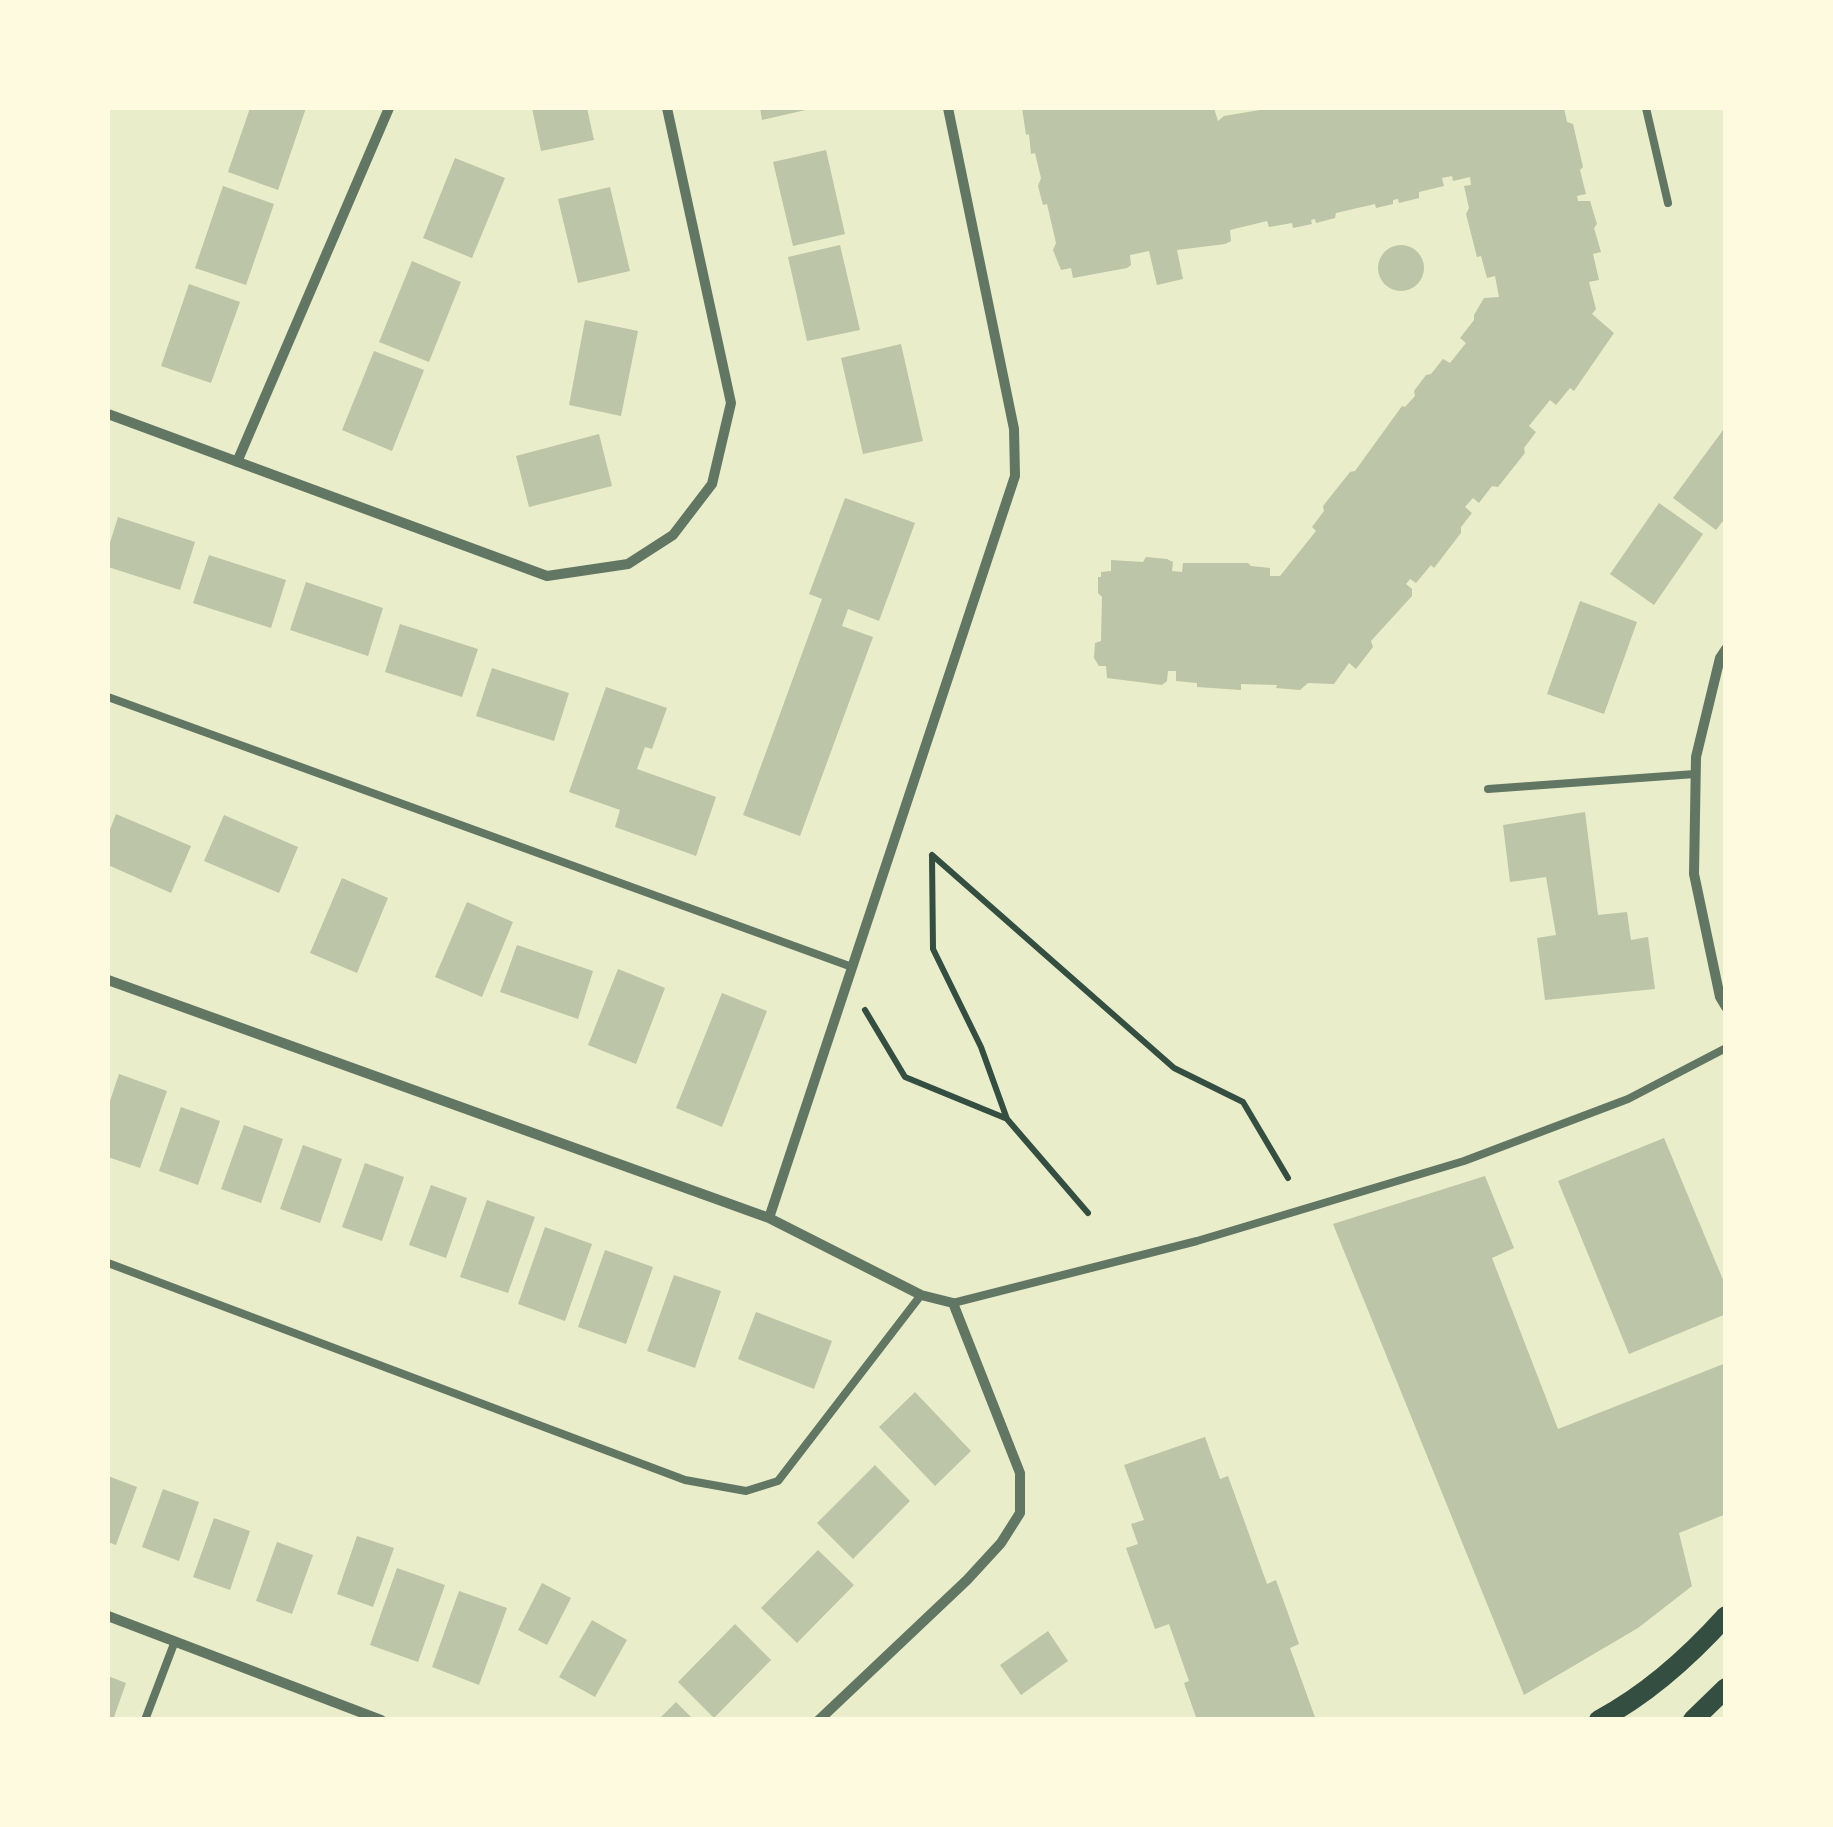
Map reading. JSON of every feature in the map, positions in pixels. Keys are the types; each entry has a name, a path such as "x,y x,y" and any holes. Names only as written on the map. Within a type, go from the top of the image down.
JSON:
{"main road":[{"path":"1599,1720 1692,1654 1726,1616"},
{"path":"1693,1720 1726,1688"}],"street":[{"path":"237,462 388,108"},
{"path":"108,414 547,576 628,564 673,535 712,484 730,403 667,108"},
{"path":"769,1218 1014,476 1014,428 948,108"},
{"path":"1726,649 1720,658 1696,758 1694,874 1720,997 1726,1007"},
{"path":"108,980 769,1218 921,1295 953,1303 1020,1473 1020,1514 1001,1543 967,1580 819,1720"},
{"path":"108,1616 381,1720"}],"lane":[{"path":"1646,108 1668,203"},
{"path":"108,697 852,967"},
{"path":"1488,790 1695,774"},
{"path":"953,1303 1197,1241 1464,1161 1628,1099 1726,1048"},
{"path":"108,1263 686,1480 746,1490 778,1481 921,1295"},
{"path":"146,1720 175,1641"}],"path":[{"path":"1088,1213 1007,1119 982,1047 933,949 932,855 1174,1068 1243,1102 1288,1178"},
{"path":"864,1010 905,1078 1007,1119"}],"building":[{"path":"250,108 306,108 278,190 228,172"},
{"path":"532,108 587,108 594,140 541,151"},
{"path":"760,108 810,108 810,109 762,120"},
{"path":"1022,108 1214,108 1218,121 1224,116 1272,108 1564,108 1567,122 1573,124 1586,194 1577,196 1578,201 1590,201 1601,252 1593,254 1599,280 1589,282 1596,309 1592,314 1614,333 1574,391 1570,388 1556,405 1550,400 1529,426 1536,432 1524,448 1525,453 1498,487 1492,486 1479,503 1473,498 1465,507 1472,513 1461,533 1434,568 1431,565 1416,583 1410,579 1406,584 1412,589 1412,596 1371,641 1373,647 1356,669 1349,663 1334,684 1308,683 1300,690 1276,688 1277,685 1241,684 1241,690 1197,687 1197,683 1176,681 1176,671 1168,671 1167,681 1162,685 1107,678 1106,666 1099,666 1094,658 1095,643 1101,641 1102,597 1098,593 1098,577 1101,572 1111,571 1111,560 1143,562 1146,557 1173,562 1172,571 1182,572 1183,563 1248,563 1270,568 1270,576 1280,576 1316,531 1312,527 1324,511 1323,506 1350,472 1355,471 1402,406 1415,396 1414,391 1426,375 1443,359 1450,363 1466,343 1460,338 1484,298 1499,297 1495,276 1487,278 1481,256 1477,257 1466,214 1469,208 1464,186 1471,185 1470,177 1453,181 1452,176 1442,178 1444,186 1419,192 1419,198 1336,213 1335,218 1316,223 1311,220 1312,224 1269,227 1267,221 1230,230 1231,241 1225,244 1177,250 1183,279 1157,285 1149,251 1130,255 1131,265 1127,268 1073,278 1071,268 1061,270 1053,250 1056,243 1047,204 1043,205 1038,186 1041,178 1035,153 1031,154"},
{"path":"826,150 845,234 793,246 773,162"},
{"path":"455,158 505,178 472,258 423,238"},
{"path":"223,186 274,204 246,285 195,268"},
{"path":"610,187 630,271 578,283 558,199"},
{"path":"840,245 860,330 807,341 788,257"},
{"path":"1401,245 1417,252 1424,268 1417,284 1401,291 1385,284 1378,268 1385,252"},
{"path":"412,261 461,282 429,362 379,342"},
{"path":"189,284 240,302 211,383 161,366"},
{"path":"585,320 638,331 621,416 569,405"},
{"path":"901,344 923,441 863,454 841,358"},
{"path":"374,351 424,370 392,451 342,430"},
{"path":"1726,426 1726,517 1716,530 1673,498"},
{"path":"599,434 612,486 529,507 516,456"},
{"path":"845,498 915,523 879,621 848,609 842,626 873,637 800,836 743,815 822,599 809,594"},
{"path":"1659,503 1703,534 1654,605 1610,574"},
{"path":"118,517 195,542 180,590 108,567 108,549"},
{"path":"209,555 286,580 271,628 193,603"},
{"path":"306,582 383,608 368,656 290,630"},
{"path":"1580,601 1637,622 1604,714 1547,694"},
{"path":"400,624 478,649 462,697 385,672"},
{"path":"492,668 569,693 554,741 476,716"},
{"path":"606,687 667,708 652,749 645,747 637,769 716,797 696,856 615,827 620,810 569,792"},
{"path":"1585,812 1598,915 1627,912 1631,940 1648,937 1655,989 1545,1000 1537,938 1556,935 1546,877 1510,882 1503,825"},
{"path":"116,814 191,846 171,893 108,865 108,835"},
{"path":"224,815 298,847 279,893 204,861"},
{"path":"342,878 388,898 357,973 310,953"},
{"path":"467,902 513,922 482,997 435,977"},
{"path":"517,945 593,971 578,1019 500,992"},
{"path":"618,969 665,988 636,1064 588,1045"},
{"path":"722,993 767,1011 722,1127 676,1108"},
{"path":"119,1074 167,1091 140,1168 108,1157 108,1107"},
{"path":"181,1107 220,1121 198,1185 159,1171"},
{"path":"244,1125 283,1139 261,1203 221,1189"},
{"path":"1664,1138 1726,1287 1726,1314 1629,1354 1558,1181"},
{"path":"303,1145 342,1159 320,1223 280,1209"},
{"path":"365,1163 404,1177 382,1241 342,1227"},
{"path":"1485,1176 1514,1248 1492,1258 1558,1429 1726,1363 1726,1514 1679,1533 1692,1586 1638,1628 1524,1695 1333,1224"},
{"path":"431,1185 467,1198 446,1258 409,1245"},
{"path":"487,1200 535,1217 508,1293 460,1277"},
{"path":"545,1227 592,1244 565,1321 518,1304"},
{"path":"605,1250 653,1267 626,1344 578,1327"},
{"path":"674,1275 721,1291 695,1368 647,1351"},
{"path":"756,1312 832,1341 814,1389 738,1359"},
{"path":"915,1392 971,1451 935,1486 879,1427"},
{"path":"1205,1437 1220,1479 1228,1476 1267,1584 1276,1580 1299,1644 1290,1648 1316,1720 1197,1720 1184,1683 1189,1681 1169,1624 1155,1629 1126,1548 1138,1544 1131,1524 1144,1520 1124,1465"},
{"path":"875,1465 910,1501 853,1559 817,1523"},
{"path":"108,1476 137,1487 116,1545 108,1542"},
{"path":"163,1489 199,1502 179,1561 142,1547"},
{"path":"214,1518 250,1531 230,1590 193,1577"},
{"path":"357,1536 394,1548 373,1607 337,1594"},
{"path":"277,1542 313,1555 292,1614 256,1601"},
{"path":"818,1550 854,1585 797,1643 761,1608"},
{"path":"397,1568 445,1585 418,1662 370,1645"},
{"path":"542,1583 571,1598 547,1645 518,1630"},
{"path":"459,1591 507,1608 479,1685 432,1667"},
{"path":"592,1620 627,1640 595,1697 559,1677"},
{"path":"735,1624 771,1660 714,1718 678,1682"},
{"path":"1048,1631 1068,1661 1021,1695 1000,1665"},
{"path":"108,1676 126,1683 113,1720 108,1720"},
{"path":"676,1702 694,1720 658,1720"}]}
